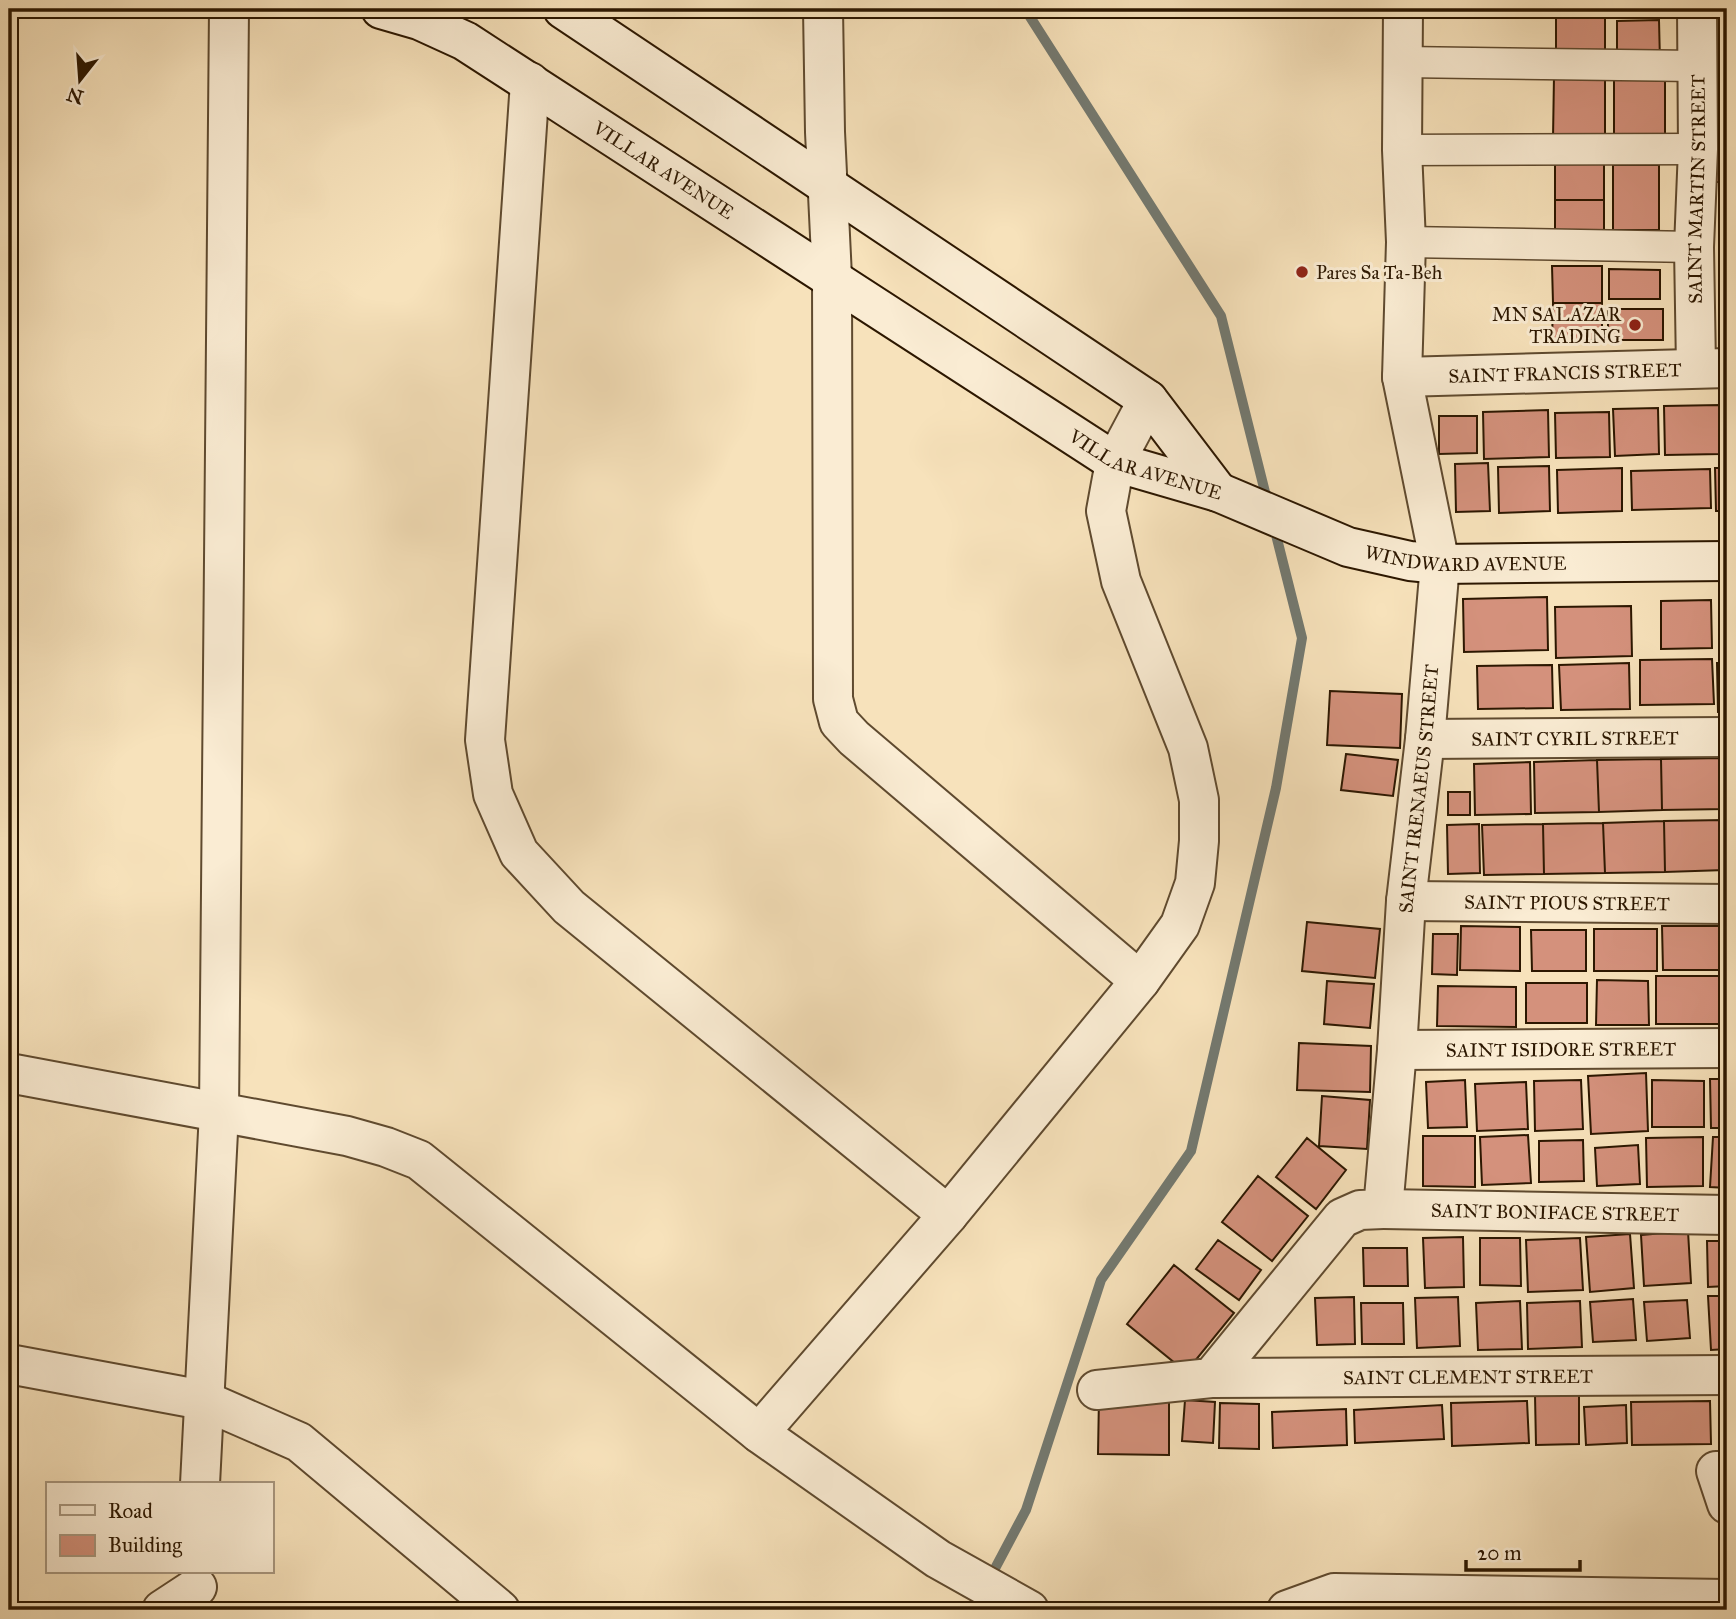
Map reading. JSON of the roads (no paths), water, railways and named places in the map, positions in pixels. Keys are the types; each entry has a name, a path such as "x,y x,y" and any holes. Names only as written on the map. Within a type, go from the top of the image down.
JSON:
{"street":[{"path":"200,1482 219,1112 229,9"},
{"name":"VILLAR AVENUE","path":"381,9 419,20 465,41 1115,462 1217,492"},
{"name":"VILLAR AVENUE","path":"563,9 1148,400 1217,492"},
{"path":"823,9 832,277 833,699 839,722 854,738 1140,981"},
{"name":"SAINT IRENAEUS STREET","path":"1383,1209 1397,1050 1406,901 1425,739 1425,562 1402,377 1406,242 1402,150 1403,9"},
{"name":"SAINT MARTIN STREET","path":"1697,9 1696,66 1707,125 1694,247 1712,368"},
{"path":"1403,62 1696,66"},
{"path":"530,82 485,740 493,794 519,853 569,907 948,1215"},
{"path":"1402,150 1707,125"},
{"path":"1406,242 1694,247"},
{"name":"SAINT FRANCIS STREET","path":"1402,377 1712,368"},
{"path":"759,1433 948,1215 1140,981 1180,925 1195,883 1199,800 1188,748 1121,581 1106,511 1115,462 1148,400"},
{"name":"WINDWARD AVENUE","path":"1217,492 1348,547 1425,562 1727,561"},
{"name":"SAINT CYRIL STREET","path":"1425,739 1727,737"},
{"name":"SAINT PIOUS STREET","path":"1406,901 1727,904"},
{"name":"SAINT ISIDORE STREET","path":"1397,1050 1727,1048"},
{"path":"9,1073 347,1136 419,1160 759,1433 938,1559 1020,1606"},
{"path":"1097,1390 1211,1378 1342,1218 1360,1210 1383,1209"},
{"name":"SAINT BONIFACE STREET","path":"1383,1209 1727,1215"},
{"path":"9,1364 203,1400 299,1443 500,1610"},
{"name":"SAINT CLEMENT STREET","path":"1211,1378 1727,1375"},
{"path":"162,1610 198,1590"},
{"path":"1287,1610 1334,1593 1727,1599"}],"waterway":[{"path":"1025,9 1221,316 1268,504"},
{"path":"973,1610 1026,1510 1101,1280 1191,1151 1276,788 1302,638 1274,527"}],"place":[{"name":"Pares Sa Ta-Beh","path":"1302,272"},
{"name":"MN SALAZAR TRADING","path":"1635,325"}]}
